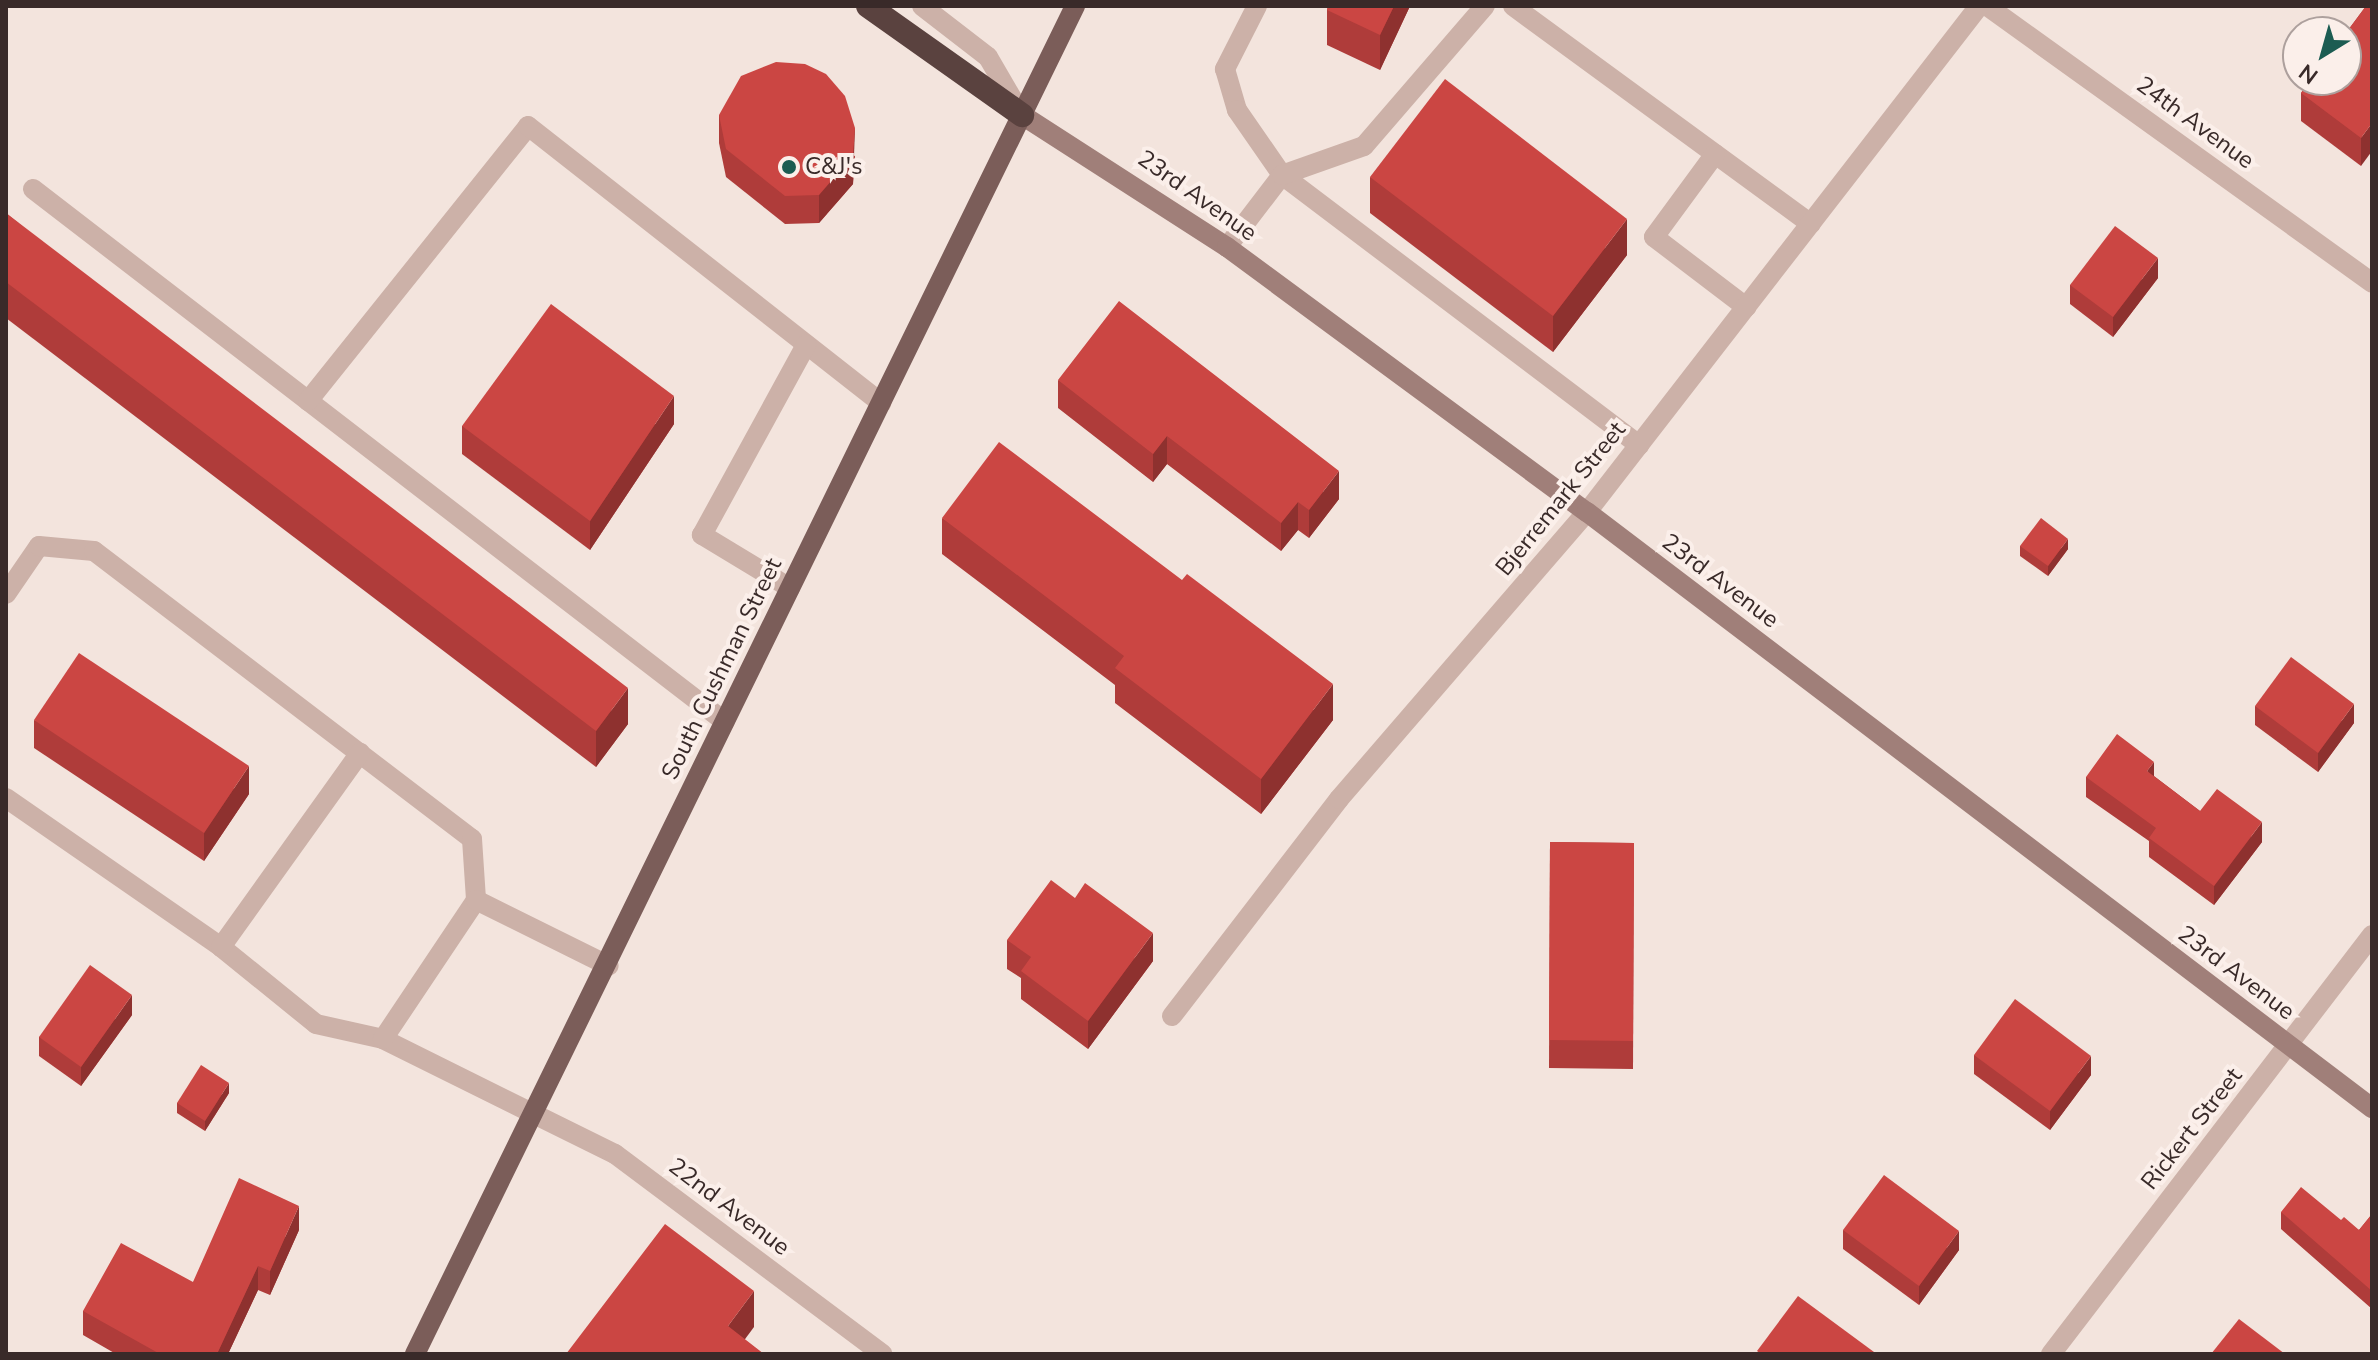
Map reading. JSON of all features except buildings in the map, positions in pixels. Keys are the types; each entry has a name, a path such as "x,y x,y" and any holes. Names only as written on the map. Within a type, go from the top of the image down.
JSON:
{"highway":[{"path":"868,6 1022,115"}],"main road":[{"name":"South Cushman Street","path":"415,1354 609,966 1075,6"}],"street":[{"path":"922,6 988,57 1022,115"},
{"path":"1227,247 1282,175 1364,146 1485,6"},
{"path":"1513,6 1811,224"},
{"name":"Bjerremark Street","path":"1172,1016 1339,799 1587,512 1979,6"},
{"name":"24th Avenue","path":"1987,6 2372,283"},
{"path":"1251,8 1225,69 1237,110 1282,175 1639,445"},
{"name":"23rd Avenue","path":"1022,115 1227,247 1587,512 2372,1108"},
{"path":"308,401 528,126 881,403"},
{"path":"1715,154 1654,237 1746,307"},
{"path":"33,189 725,722"},
{"path":"790,588 702,535 806,345"},
{"path":"6,594 39,546 94,551 472,839 476,900 383,1039"},
{"path":"221,947 360,753"},
{"name":"22nd Avenue","path":"6,798 221,947 316,1024 383,1039 615,1154 882,1354"},
{"path":"476,900 609,966"},
{"name":"Rickert Street","path":"2051,1354 2372,935"}],"place":[{"name":"C&J's","path":"789,167"}]}
